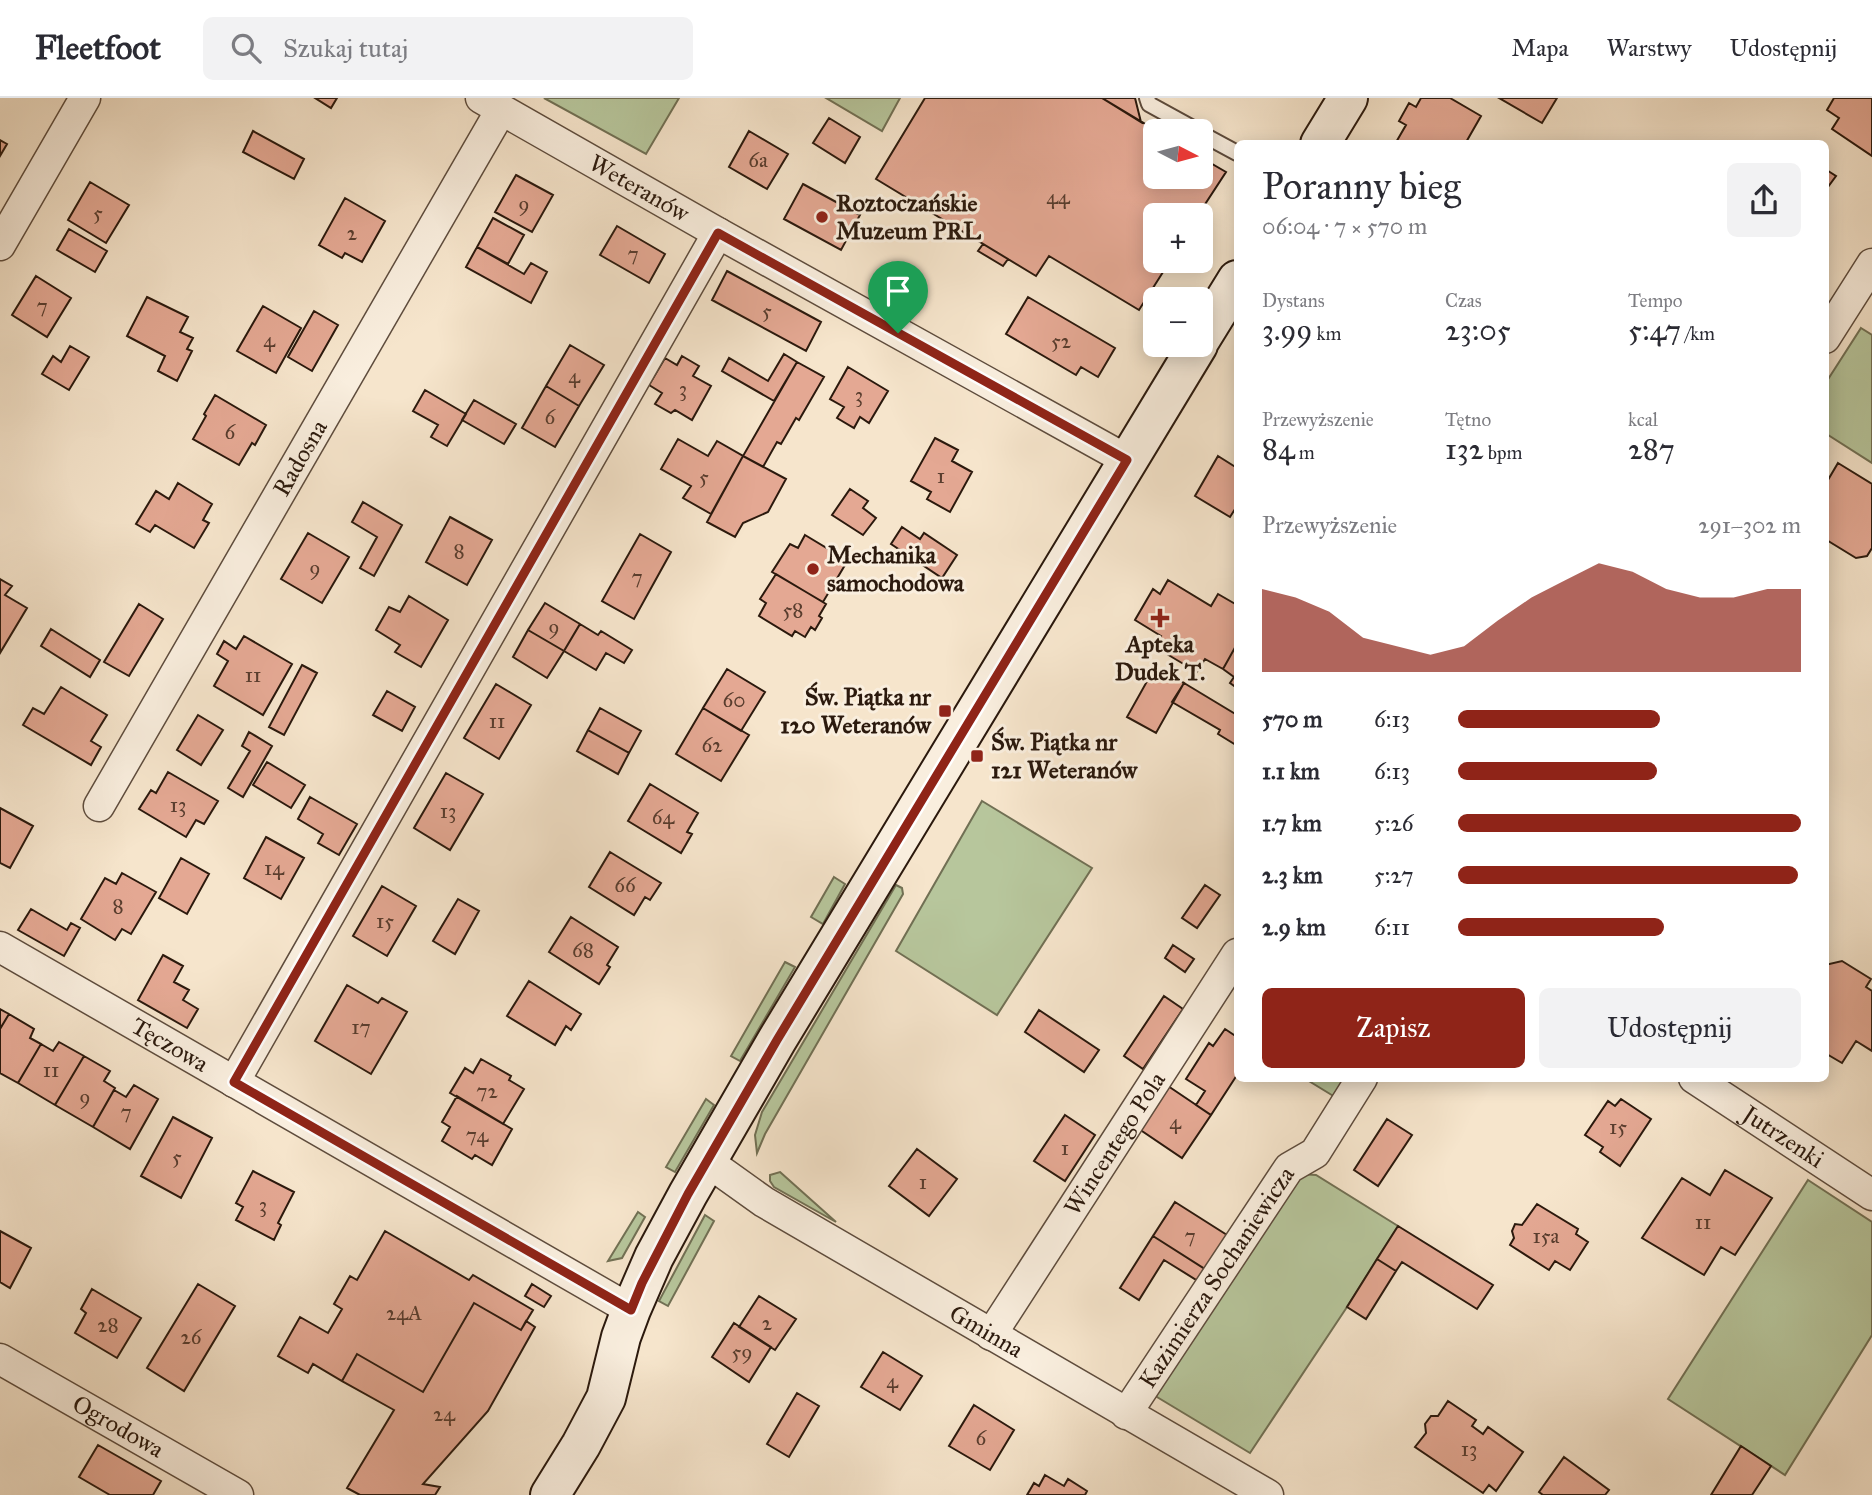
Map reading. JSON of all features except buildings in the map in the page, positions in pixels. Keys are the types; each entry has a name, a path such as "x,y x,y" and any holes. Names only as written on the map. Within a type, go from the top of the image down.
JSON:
{"street":[{"path":"0,246 85,98"},
{"path":"1322,140 1348,98"},
{"name":"Weteranów","path":"491,104 1127,460"},
{"name":"Radosna","path":"99,806 491,104"},
{"path":"234,1082 718,233"},
{"path":"1829,332 1872,264"},
{"path":"1213,319 1234,285"},
{"path":"550,1495 603,1404 631,1310 654,1258 688,1194 777,1040 1191,357"},
{"name":"Tęczowa","path":"0,947 631,1310"},
{"name":"Wincentego Pola","path":"991,1335 1234,959"},
{"name":"Kazimierza Sochaniewicza","path":"1126,1414 1289,1168 1315,1153 1359,1082"},
{"name":"Jutrzenki","path":"1700,1082 1872,1195"},
{"name":"Gminna","path":"708,1162 764,1202 1268,1495"},
{"name":"Ogrodowa","path":"0,1359 238,1495"}],"lane":[{"path":"1147,98 1149,104 1176,119"},
{"path":"1213,140 1234,151"}],"green space":[{"path":"544,98 679,98 646,154"},
{"path":"826,98 900,98 882,131"},
{"path":"1861,328 1872,335 1872,463 1829,436 1829,378"},
{"path":"982,801 1092,868 997,1015 896,951"},
{"path":"834,877 845,884 823,924 811,917"},
{"path":"896,885 902,888 903,894 765,1134 757,1153 755,1135 762,1112"},
{"path":"785,962 795,967 740,1061 731,1056"},
{"path":"1311,1082 1345,1082 1335,1097"},
{"path":"706,1099 714,1105 675,1172 666,1167"},
{"path":"780,1172 836,1222 774,1187 770,1175"},
{"path":"1299,1174 1316,1175 1398,1226 1250,1453 1152,1394"},
{"path":"1808,1180 1872,1222 1872,1335 1785,1475 1668,1399"},
{"path":"638,1212 645,1217 622,1258 608,1261"},
{"path":"705,1215 714,1221 668,1306 659,1301"}],"place":[{"name":"Roztoczańskie Muzeum PRL","path":"822,217"},
{"name":"Mechanika samochodowa","path":"813,569"},
{"name":"Apteka Dudek T.","path":"1160,618"},
{"name":"Św. Piątka nr 120 Weteranów","path":"945,711"},
{"name":"Św. Piątka nr 121 Weteranów","path":"977,756"}],"route":[{"path":"718,233 898,333 1127,460 777,1040 688,1194 654,1258 631,1310 234,1082 718,233"}]}
